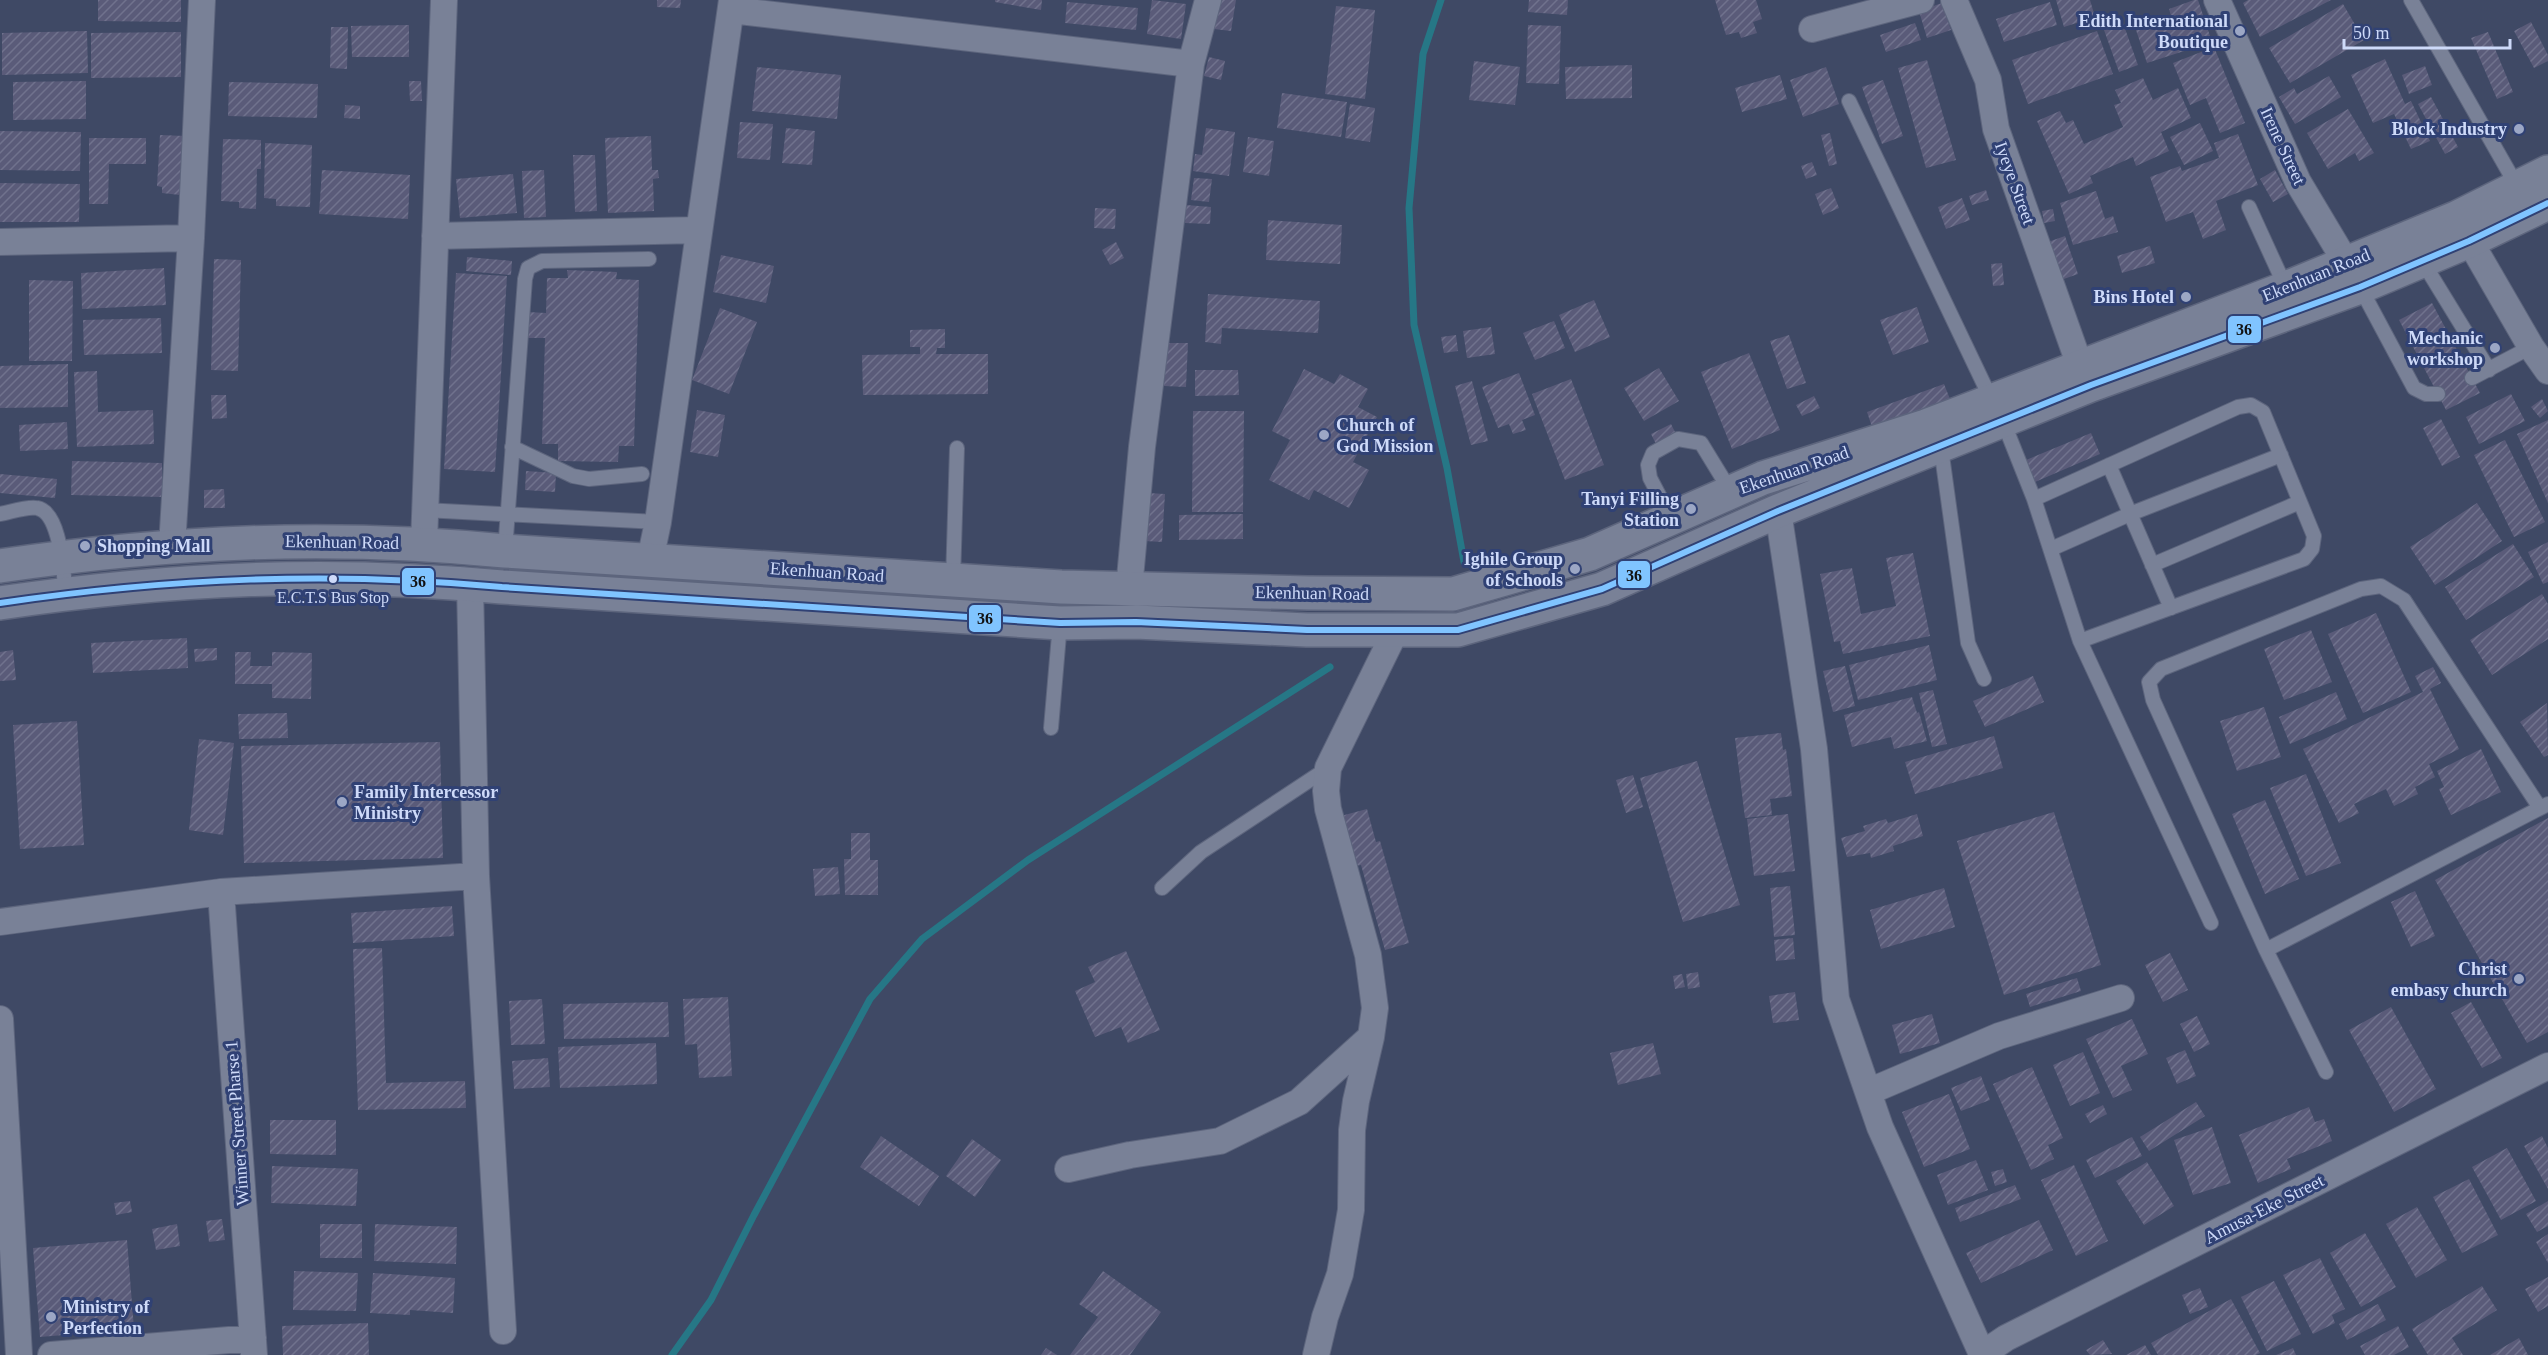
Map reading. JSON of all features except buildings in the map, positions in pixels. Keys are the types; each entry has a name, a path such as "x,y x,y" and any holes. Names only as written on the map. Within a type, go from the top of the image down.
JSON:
{"main road":[{"name":"Ekenhuan Road","path":"2463,230 2518,188 2548,172"},
{"name":"Ekenhuan Road","path":"0,566 61,557 172,546 289,541 424,543 505,551 953,581 1129,589 1453,594 1590,554 1763,478 1926,426 2091,385 2415,249 2463,230 2548,202"},
{"name":"Ekenhuan Road","path":"0,603 66,593 175,582 289,577 421,579 1060,623 1136,622 1307,630 1458,630 1602,589 1778,511 1941,448 1997,410 2080,366 2286,288 2354,275"}],"street":[{"path":"172,546 191,238 202,0"},
{"path":"424,543 444,0"},
{"path":"1129,589 1142,447 1191,64 1208,0"},
{"path":"1812,29 1921,0"},
{"name":"Iyeye Street","path":"1954,0 1988,80 1996,129 2080,366"},
{"name":"Irene Street","path":"2217,0 2298,182 2354,275"},
{"path":"650,560 658,522 731,5 1191,64"},
{"path":"435,236 699,230"},
{"path":"2463,230 2531,347 2548,371"},
{"path":"0,242 191,238"},
{"path":"1778,511 1814,749 1836,999 1880,1127 1982,1354"},
{"path":"470,584 476,876 503,1331"},
{"path":"1316,1355 1325,1317 1340,1274 1346,1242 1351,1210 1352,1130 1375,1008 1368,955 1328,809 1326,791 1329,768 1396,630"},
{"path":"0,922 220,892 476,876"},
{"name":"Winner Street Pharse 1","path":"220,892 254,1346"},
{"path":"1868,1092 1999,1036 2041,1021 2121,998"},
{"path":"0,1019 19,1355"},
{"path":"1068,1169 1130,1155 1220,1141 1299,1102 1371,1037"},
{"name":"Amusa-Eke Street","path":"1982,1354 2006,1338 2548,1066"},
{"path":"51,1355 254,1346"}],"lane":[{"path":"2411,0 2518,188"},
{"path":"1849,101 1997,410 2034,499 2080,642 2211,922"},
{"path":"2249,207 2286,288"},
{"path":"2415,249 2489,370"},
{"path":"505,551 525,279 528,268 542,261 649,259"},
{"path":"2354,275 2414,388 2426,394 2438,394"},
{"path":"2472,378 2531,347"},
{"path":"2034,499 2238,407 2252,405 2263,412 2314,536 2312,549 2304,559 2080,642"},
{"path":"1671,518 1650,478 1648,465 1653,453 1678,439 1701,443 1731,492"},
{"path":"512,447 573,476 589,479 642,474"},
{"path":"953,581 957,448"},
{"path":"1941,448 1968,642 1984,679"},
{"path":"2051,549 2130,514 2281,454"},
{"path":"2109,465 2171,608"},
{"path":"2152,565 2300,502"},
{"path":"0,514 37,508 48,513 55,525 66,593"},
{"path":"424,510 658,522"},
{"path":"2266,950 2544,806 2404,600 2381,586 2361,589 2161,669 2149,682 2152,700 2266,950 2326,1072"},
{"path":"1052,728 1060,623"},
{"path":"1162,888 1201,852 1329,768"}],"waterway":[{"path":"1441,0 1423,54 1409,208 1414,325 1447,468 1464,562"},
{"path":"672,1355 711,1300 870,999 922,939 1028,860 1330,667"}],"transit line":[{"name":"36","path":"0,603 63,594 188,583 313,578 375,579 1060,623 1136,622 1307,630 1458,630 1602,589 1778,511 2091,385 2360,287 2469,241 2548,203"}],"place":[{"name":"Edith International Boutique","path":"2240,31"},
{"name":"Block Industry","path":"2519,129"},
{"name":"Bins Hotel","path":"2186,297"},
{"name":"Mechanic workshop","path":"2495,348"},
{"name":"Church of God Mission","path":"1324,435"},
{"name":"Tanyi Filling Station","path":"1691,509"},
{"name":"Shopping Mall","path":"85,546"},
{"name":"Ighile Group of Schools","path":"1575,569"},
{"name":"E.C.T.S Bus Stop","path":"333,579"},
{"name":"Family Intercessor Ministry","path":"342,802"},
{"name":"Christ embasy church","path":"2519,979"},
{"name":"Ministry of Perfection","path":"51,1317"}]}
